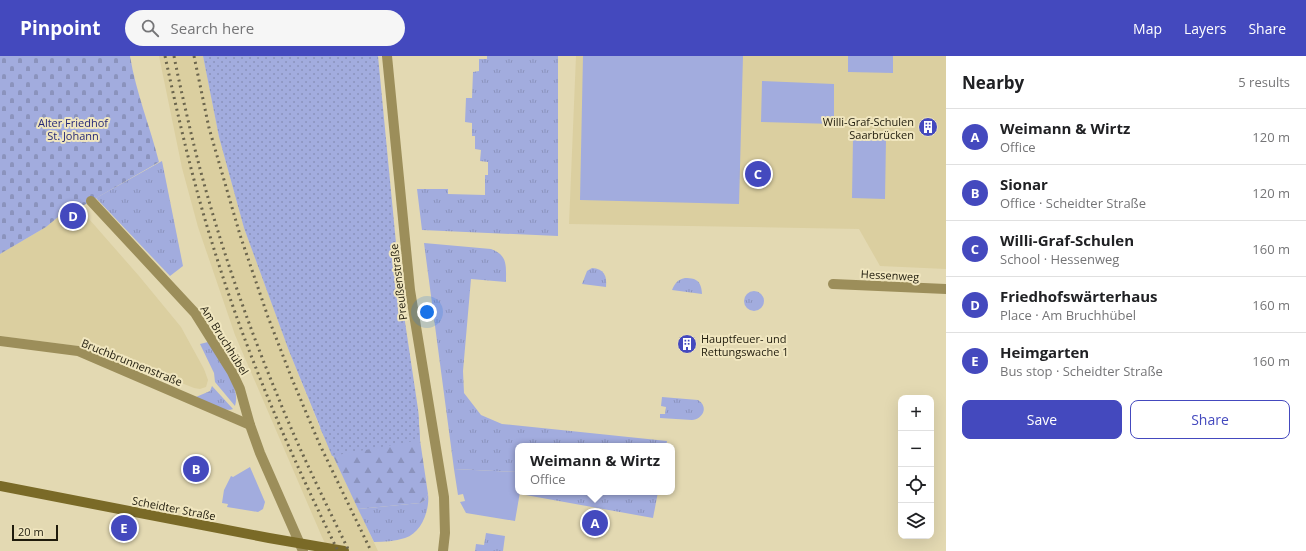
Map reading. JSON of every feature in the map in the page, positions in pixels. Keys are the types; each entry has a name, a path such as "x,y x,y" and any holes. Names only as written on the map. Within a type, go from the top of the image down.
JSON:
{"main road":[{"name":"Scheidter Straße","path":"0,486 301,548 344,551"}],"street":[{"name":"Preußenstraße","path":"387,56 411,294 444,497 445,533 443,551"},
{"name":"Am Bruchhübel","path":"91,201 195,313 232,372 240,389 260,453 301,548"},
{"name":"Hessenweg","path":"833,284 946,289"},
{"name":"Bruchbrunnenstraße","path":"0,341 78,351 250,425"}],"shaded area":[{"path":"159,56 203,56 219,137 244,228 289,351 320,428 378,551 329,551 322,537 235,335 198,227 182,168"},
{"path":"576,56 946,56 946,269 880,266 859,229 569,224"},
{"path":"75,203 139,276 181,327 204,369 208,380 206,387 200,389 194,388 94,348 0,336 0,254 46,227"}],"green space":[{"name":"Alter Friedhof St. Johann","path":"0,56 130,56 136,83 159,162 79,208 75,203 46,227 0,254"},
{"path":"203,56 378,56 401,295 418,409 420,440 332,456 289,351 244,228 219,137"},
{"path":"487,56 558,56 558,236 422,230 417,189 448,189 448,194 485,195 485,175 488,175 488,162 480,161 481,150 475,149 475,136 472,136 472,123 465,122 466,98 472,98 473,72 479,71 479,59 487,59"},
{"path":"583,56 743,56 739,204 580,200"},
{"path":"848,56 893,56 893,73 848,72"},
{"path":"762,81 834,84 834,124 761,122"},
{"path":"853,138 886,139 885,199 852,198"},
{"path":"162,161 183,266 170,276 96,198"},
{"path":"424,243 491,249 501,254 505,262 506,282 471,279 463,371 464,393 481,415 502,424 667,441 667,443 515,443 515,472 454,469"},
{"path":"592,268 604,273 606,287 582,284 587,271"},
{"path":"685,278 696,280 701,286 702,294 672,290 677,282"},
{"path":"750,291 758,291 764,297 764,305 758,311 750,311 744,305 744,297"},
{"path":"208,342 223,364 232,382 236,398 235,406 215,382 214,373 200,344"},
{"path":"212,386 233,409 224,410 196,397 210,391"},
{"path":"662,397 698,400 704,409 702,415 692,420 660,418 660,414 665,414 666,407 661,406"},
{"path":"418,409 420,440 428,494 425,500 420,503 358,509 320,428"},
{"path":"250,467 265,502 263,509 258,512 227,507 228,504 222,503 224,490 231,476 233,477"},
{"path":"454,469 515,472 515,495 519,495 515,521 466,513 460,502 465,501 463,494 458,495"},
{"path":"428,494 428,506 424,520 416,531 405,538 374,542 358,509 420,503 425,500"},
{"path":"526,495 657,495 653,518"},
{"path":"486,533 505,536 503,551 475,551 476,544 484,545"}],"railway":[{"path":"165,56 193,177 240,326 286,440 338,551"},
{"path":"174,56 199,166 229,266 241,300 286,416 349,551"},
{"path":"194,56 209,128 240,235 268,317 319,443 371,551"}],"place":[{"name":"Willi-Graf-Schulen Saarbrücken","path":"928,127"},
{"name":"Willi-Graf-Schulen","path":"758,174"},
{"name":"Friedhofswärterhaus","path":"73,216"},
{"name":"Hauptfeuer- und Rettungswache 1","path":"687,344"},
{"name":"Sionar","path":"196,469"},
{"name":"Weimann & Wirtz","path":"595,523"},
{"name":"Heimgarten","path":"124,528"}]}
